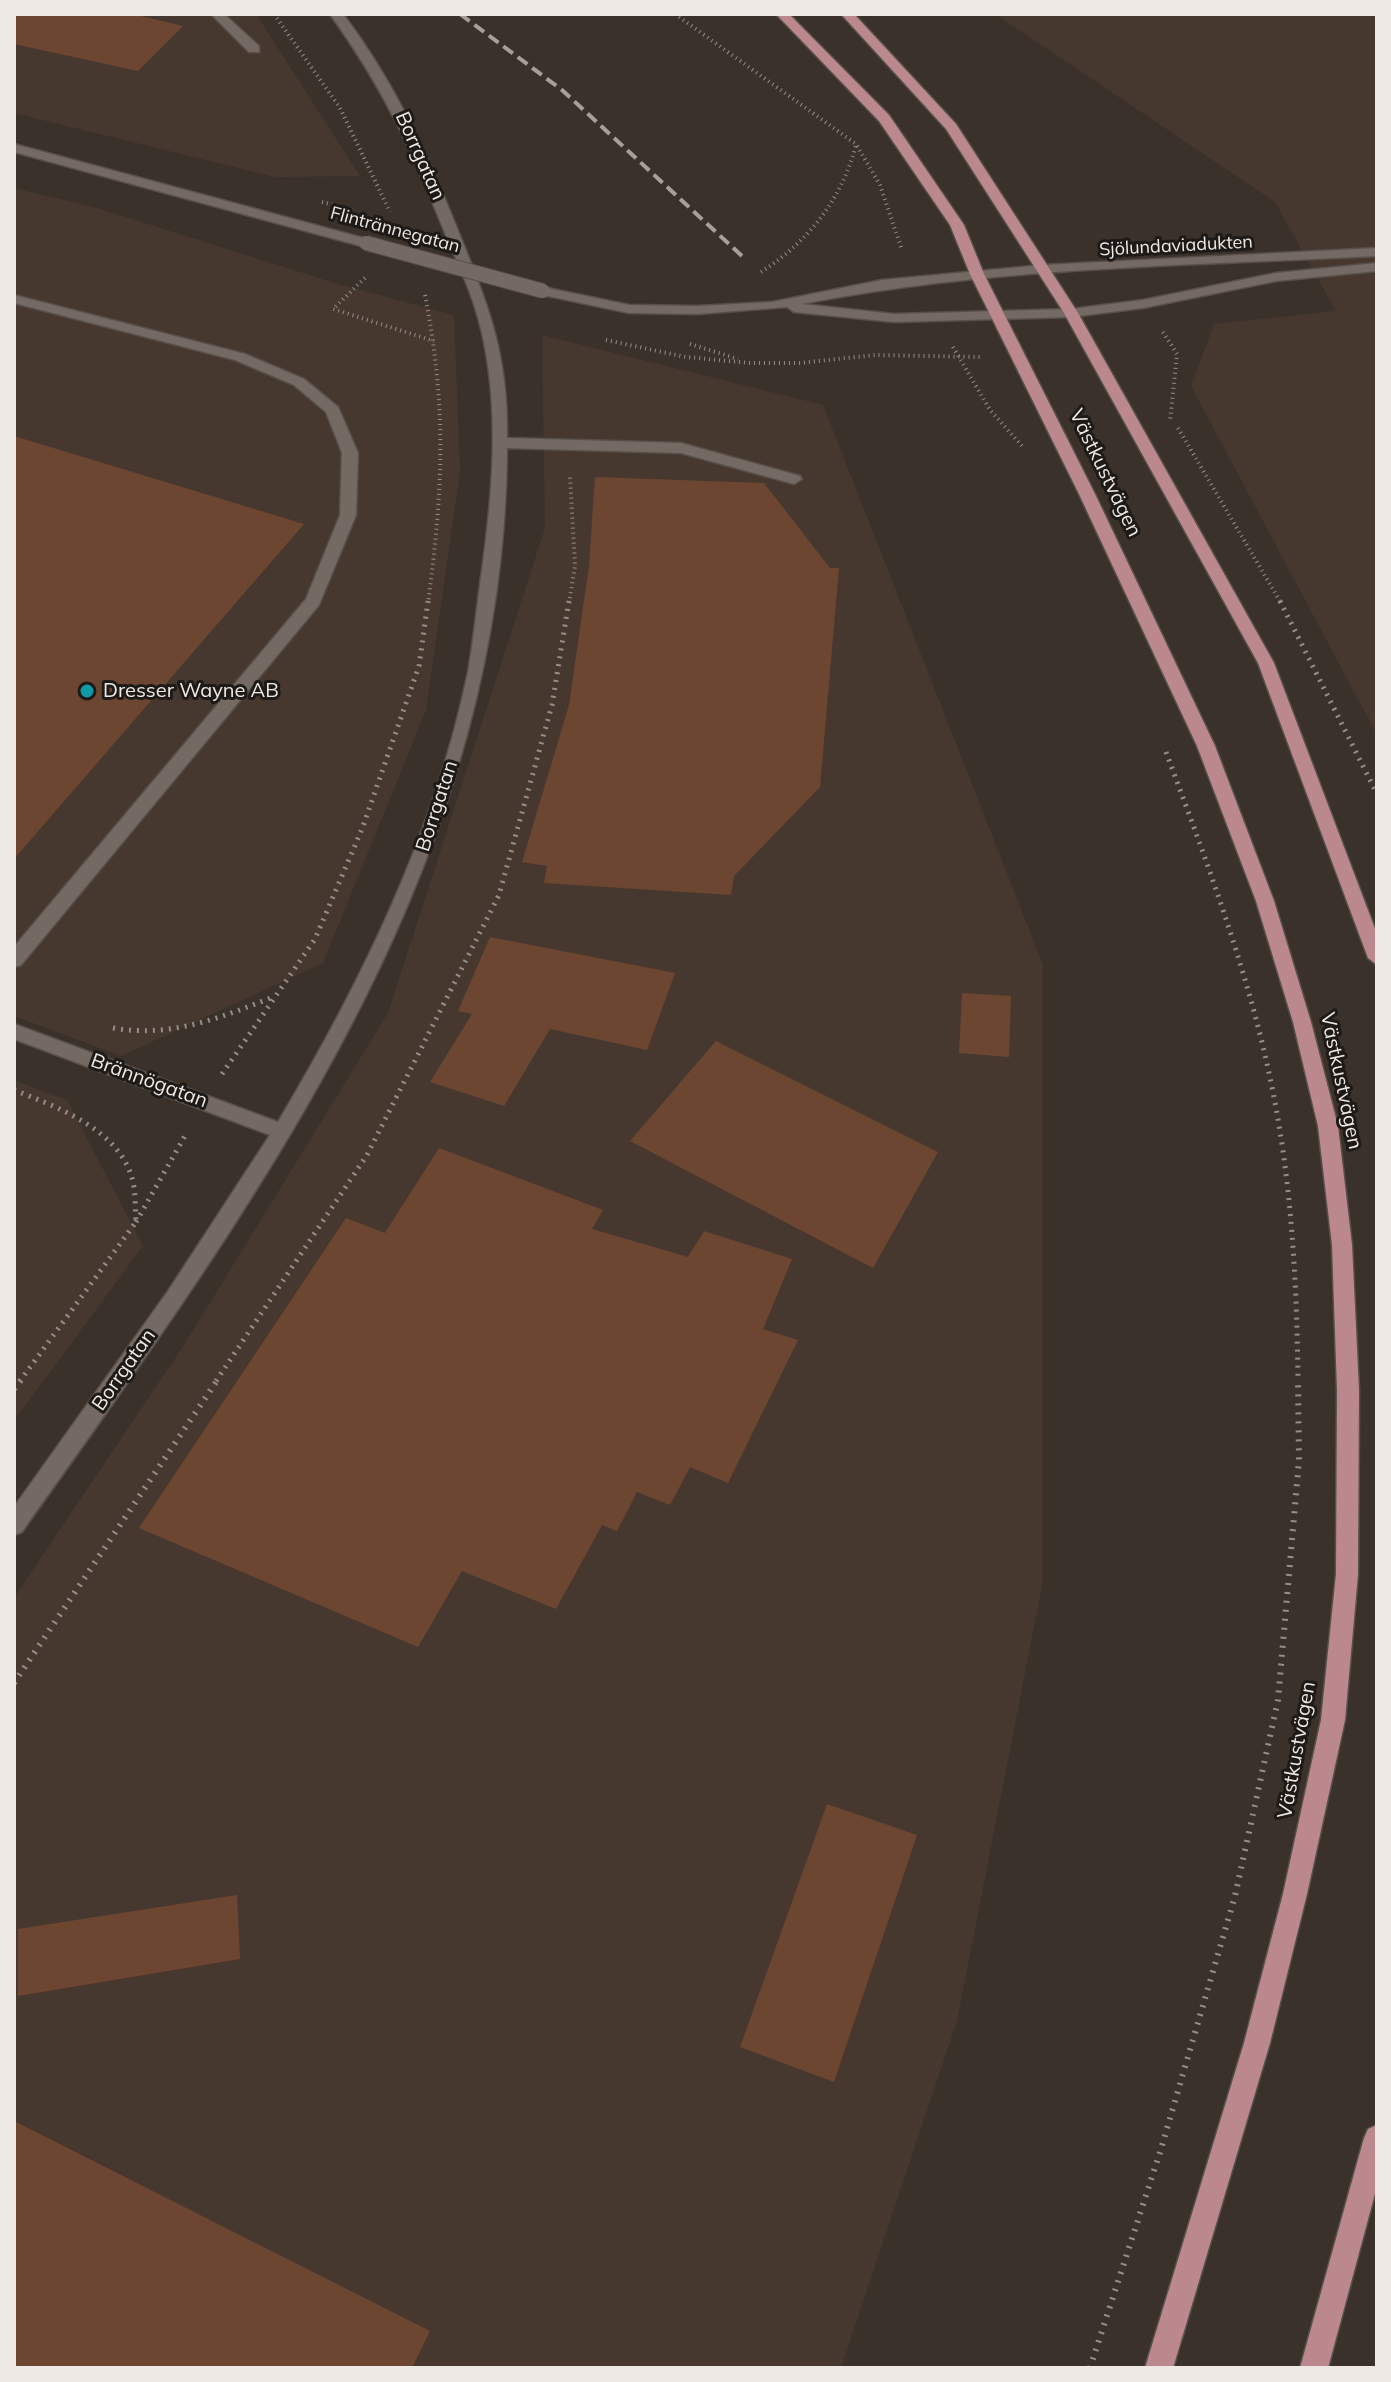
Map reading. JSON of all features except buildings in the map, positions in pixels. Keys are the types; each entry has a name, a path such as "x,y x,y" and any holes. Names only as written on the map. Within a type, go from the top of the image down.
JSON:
{"main road":[{"name":"Västkustvägen","path":"782,14 884,118 957,225 977,274 1206,746 1265,901 1302,1022 1328,1126 1342,1245 1348,1390 1347,1574 1333,1720 1295,1894 1257,2043 1159,2368"},
{"path":"847,14 951,127 1071,313 1266,663 1377,958"},
{"path":"1314,2368 1377,2138"}],"street":[{"path":"217,14 254,49"},
{"name":"Borrgatan","path":"14,1525 197,1267 284,1132 378,963 430,832 464,723 491,600 501,443 489,329 421,151 373,60 336,14"},
{"name":"Flintrännegatan","path":"14,148 543,291 629,309 772,306 894,318 997,315"},
{"name":"Sjölundaviadukten","path":"977,274 1377,252"},
{"name":"Sjölundaviadukten","path":"997,315 1071,313 1143,304 1231,284 1377,267"},
{"name":"Flintrännegatan","path":"772,306 882,284 977,274"},
{"path":"14,299 240,357 299,382 333,410 350,453 348,515 313,601 14,960"},
{"path":"501,443 681,448 794,479"},
{"name":"Brännögatan","path":"14,1031 284,1132"}],"path":[{"path":"675,14 856,144 887,200 903,254 890,256"},
{"path":"761,272 795,251 847,175 856,144"},
{"path":"748,273 776,269"},
{"path":"368,274 333,309 434,341"},
{"path":"1160,328 1177,354 1170,418 1194,451 1267,576 1337,709 1377,794"},
{"path":"593,337 686,357 750,363 799,363 876,355 960,358 990,410 1027,452"},
{"path":"14,1683 367,1155 499,895 552,705 575,566 568,443"},
{"path":"1090,2368 1161,2149 1235,1896 1278,1700 1299,1460 1297,1281 1279,1124 1245,984 1217,890 1163,744"},
{"path":"100,1025 135,1033 172,1031 207,1023 273,997"},
{"path":"14,1090 55,1105 87,1124 118,1152 132,1176 136,1222"},
{"path":"14,1389 136,1222 204,1101"}],"shaded area":[{"path":"14,14 256,14 360,176 275,177 14,113"},
{"path":"995,14 1377,14 1377,735 1191,386 1214,324 1336,311 1275,202"},
{"path":"14,188 97,208 338,284 454,315 460,471 426,710 323,963 121,1056 14,1016"},
{"path":"542,335 823,405 1043,965 1043,1581 957,2021 841,2368 14,2368 14,1598 184,1345 388,1013 545,528"},
{"path":"14,1080 67,1100 143,1246 14,1421"}],"railway":[{"path":"460,14 562,90 742,256"}],"place":[{"name":"Dresser Wayne AB","path":"87,691"}]}
